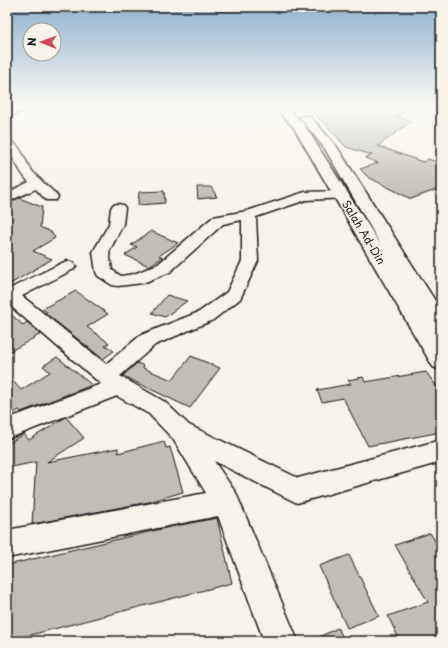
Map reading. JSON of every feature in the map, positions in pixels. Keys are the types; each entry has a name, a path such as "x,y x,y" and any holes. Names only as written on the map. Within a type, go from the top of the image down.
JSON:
{"highway":[{"name":"Salah Ad-Din","path":"306,137 441,361"},
{"name":"Salah Ad-Din","path":"323,137 332,147 417,290 441,326"}],"street":[{"path":"7,143 20,159 26,172 51,197"},
{"path":"7,165 20,159"},
{"path":"7,198 38,184"},
{"path":"118,208 116,224 101,252 104,272 118,281 137,279 164,268 218,220 249,214 305,196 342,195"},
{"path":"7,430 112,381 148,340 206,316 234,295 250,261 248,224 249,214"},
{"path":"68,266 8,296 112,381 157,408 181,432 226,502 281,641"},
{"path":"181,432 297,491 441,451"},
{"path":"7,544 226,502"}],"building":[{"path":"337,137 390,137 378,146 423,162 428,159 441,163 441,188 411,199 369,178 360,169 378,163 365,158 372,155 346,147"},
{"path":"197,187 211,187 217,197 198,199"},
{"path":"164,191 165,203 138,205 139,192"},
{"path":"19,198 42,207 40,227 51,232 55,238 33,251 52,259 7,286 7,203"},
{"path":"151,231 178,243 159,256 163,257 149,266 125,255 137,247 131,245"},
{"path":"76,291 108,314 87,327 109,343 105,345 114,351 103,359 42,309"},
{"path":"167,295 187,301 165,317 152,313"},
{"path":"7,311 23,325 27,322 41,334 7,353"},
{"path":"191,356 220,368 190,408 123,376 137,363 144,366 143,368 172,380"},
{"path":"57,357 92,385 21,412 19,410 7,417 7,375 21,390 50,372 43,366"},
{"path":"426,372 437,387 441,386 441,432 368,446 343,398 322,402 317,390 351,384 348,380 363,377 365,382"},
{"path":"66,417 84,438 47,462 118,448 118,453 164,441 166,448 170,447 183,492 149,502 32,524 36,462 7,468 7,444 24,434 29,440"},
{"path":"217,518 232,583 7,641 7,565 170,527"},
{"path":"430,533 441,550 441,641 400,641 388,616 428,602 395,545"},
{"path":"349,555 379,616 347,628 319,566"},
{"path":"338,628 345,641 310,641"}]}
